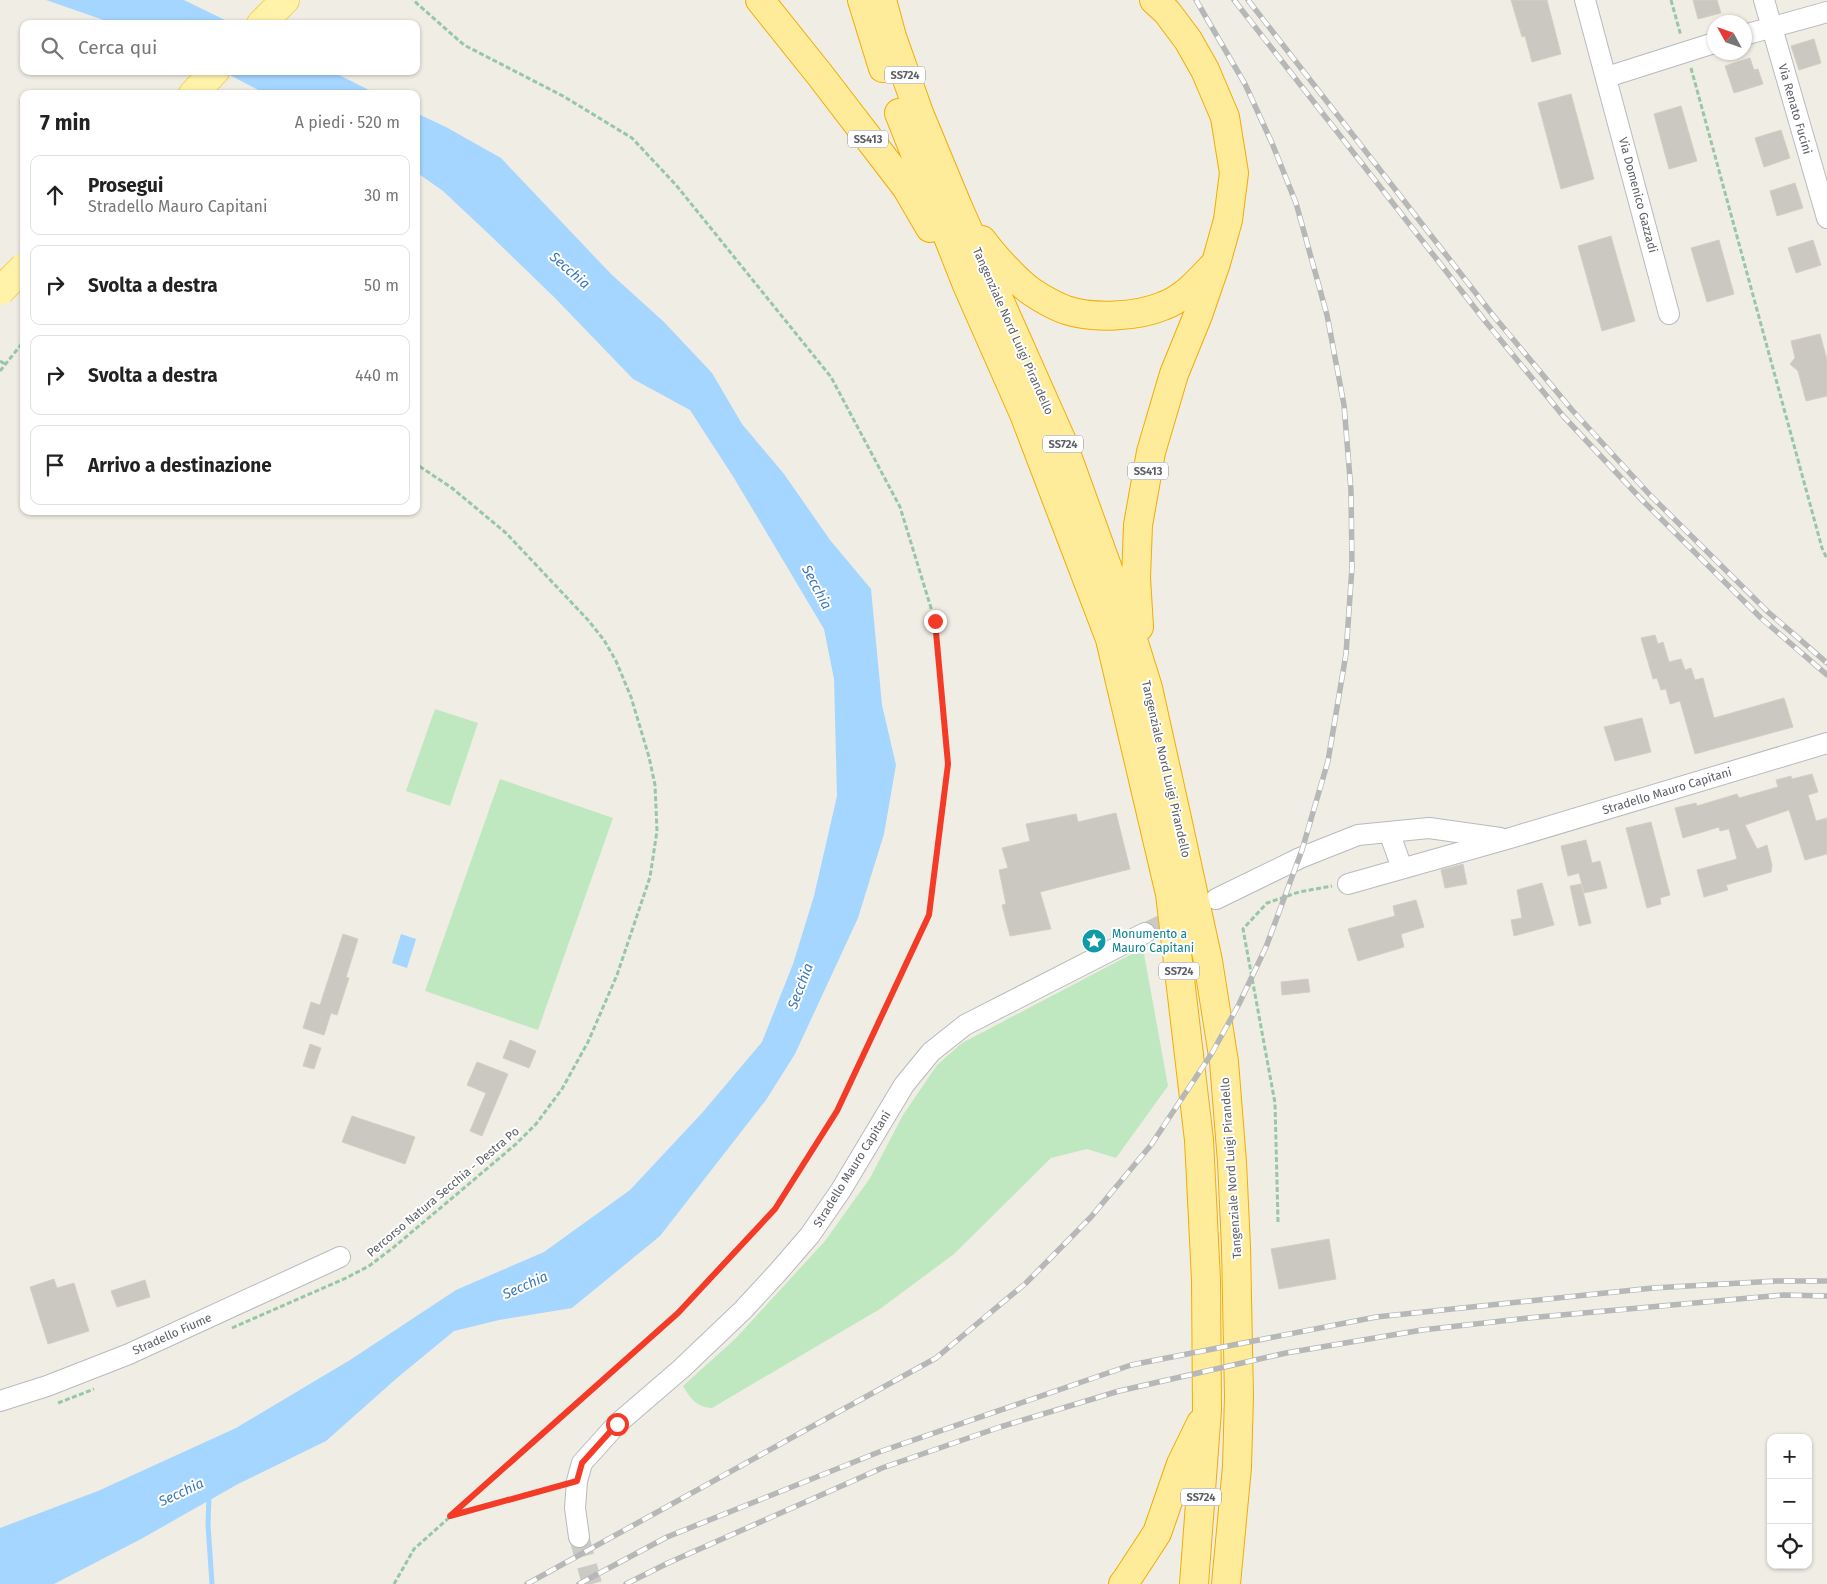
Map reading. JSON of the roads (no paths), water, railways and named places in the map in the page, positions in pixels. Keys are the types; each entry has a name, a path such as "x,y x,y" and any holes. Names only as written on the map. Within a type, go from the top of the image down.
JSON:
{"highway":[{"name":"SS413","path":"760,0 820,74 906,187 967,286"},
{"name":"Tangenziale Nord Luigi Pirandello","path":"862,0 919,113 958,207 1061,439 1129,627 1148,688 1208,961 1224,1062 1232,1162 1236,1247 1239,1396 1237,1467 1226,1584"},
{"name":"Tangenziale Nord Luigi Pirandello","path":"882,0 883,40 901,119 967,286 1024,414 1110,639 1170,894 1199,1140 1206,1280 1207,1410 1194,1584"},
{"name":"SS413","path":"1148,688 1137,614 1138,525 1152,452 1174,374 1198,315 1216,263 1228,220 1234,173 1225,117 1205,70 1188,40 1167,12 1154,0"},
{"name":"SS413","path":"958,207 992,254 1031,292 1066,310 1104,316 1135,314 1164,306 1194,287 1216,263"},
{"path":"1123,1584 1156,1533 1181,1464 1207,1410"}],"main road":[{"path":"265,20 285,0"},
{"path":"197,90 211,75"},
{"path":"0,291 20,271"}],"street":[{"name":"Via Domenico Gazzadi","path":"1585,0 1607,76 1669,314"},
{"name":"Via Renato Fucini","path":"1764,0 1822,180 1827,218"},
{"path":"1752,33 1827,12"},
{"path":"1607,76 1707,45"},
{"name":"Stradello Mauro Capitani","path":"1348,884 1507,839 1827,743"},
{"name":"Stradello Mauro Capitani","path":"1216,898 1300,858 1358,835 1429,828 1507,839"},
{"path":"1389,832 1402,868"},
{"name":"Stradello Mauro Capitani","path":"580,1537 575,1508 577,1481 582,1463 617,1424 681,1369 743,1310 810,1235 841,1190 904,1085 931,1052 964,1025 1145,933"},
{"name":"Stradello Fiume","path":"0,1401 56,1383 129,1354 340,1257"}],"water":[{"path":"46,0 184,0 225,20 104,20"},
{"path":"230,75 339,75 369,90 258,90"},
{"name":"Secchia","path":"420,115 446,127 501,158 611,274 664,322 712,373 742,424 784,474 830,540 871,589 882,705 896,765 884,834 858,918 795,1054 766,1100 660,1236 572,1308 499,1320 454,1331 397,1378 326,1441 238,1484 141,1539 54,1584 0,1584 0,1528 98,1491 236,1428 350,1360 456,1290 544,1252 630,1190 702,1113 762,1042 793,964 814,896 837,796 834,679 824,629 734,478 690,410 633,379 555,298 443,191 420,175"},
{"path":"401,934 416,939 407,968 392,963"}],"waterway":[{"name":"Secchia","path":"209,1495 208,1525 212,1584"}],"tunnel":[{"path":"1145,933 1184,914"},
{"path":"579,1537 592,1584"}],"railway":[{"path":"527,1584 936,1358 1026,1283 1091,1217 1151,1145 1212,1053 1239,1004 1266,947 1302,850 1328,761 1346,654 1352,567 1351,491 1344,405 1327,315 1296,203 1272,143 1245,84 1196,0"},
{"path":"1234,0 1485,321 1564,417 1643,501 1761,618 1827,675"},
{"path":"1248,0 1492,314 1572,410 1650,495 1768,612 1827,663"},
{"path":"579,1584 667,1537 879,1452 1131,1365 1376,1317 1653,1288 1776,1281 1827,1281"},
{"path":"626,1584 668,1563 882,1468 1000,1427 1119,1391 1286,1353 1422,1330 1528,1318 1784,1295 1827,1296"}],"place":[{"name":"Monumento a Mauro Capitani","path":"1094,941"}]}
